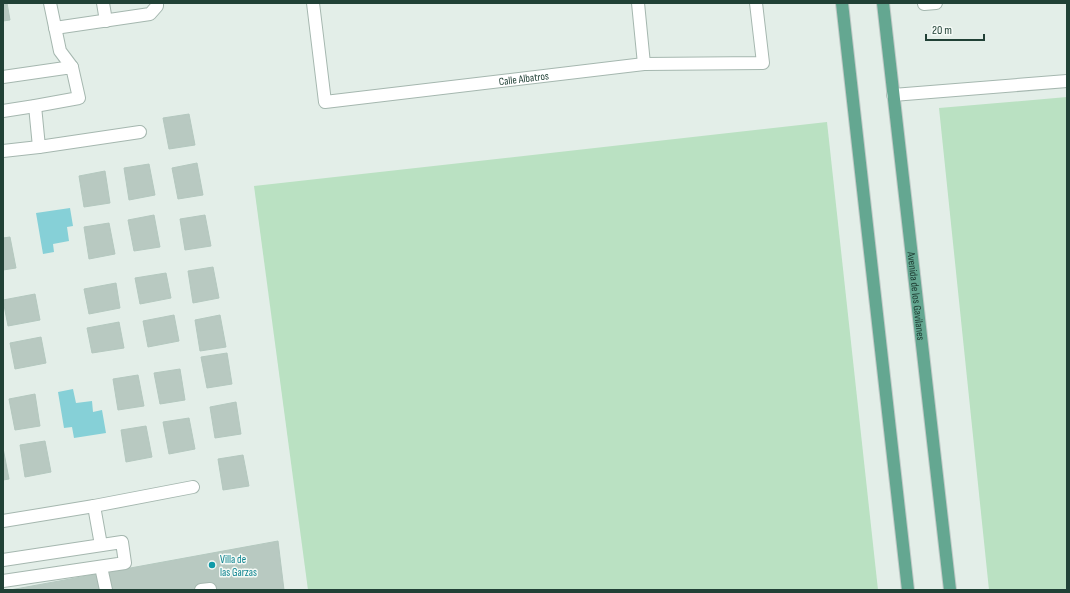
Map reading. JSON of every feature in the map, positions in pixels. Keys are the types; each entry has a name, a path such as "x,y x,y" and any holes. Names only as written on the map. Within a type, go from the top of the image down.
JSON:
{"main road":[{"path":"842,3 908,590"},
{"name":"Avenida de los Gavilanes","path":"883,3 950,590"}],"street":[{"path":"3,111 80,98 72,67 60,51 50,3"},
{"path":"103,3 106,21"},
{"path":"55,28 150,14 157,6 157,3"},
{"name":"Calle Albatros","path":"313,3 325,102 644,64 763,63 756,3"},
{"path":"638,3 644,64"},
{"path":"3,77 72,67"},
{"path":"893,95 1067,80"},
{"path":"35,106 39,147"},
{"path":"3,151 140,132"},
{"path":"3,521 194,487"},
{"path":"94,506 102,545"},
{"path":"3,560 122,542 125,563 3,582"},
{"path":"101,566 106,590"}],"green space":[{"path":"1067,97 1067,590 989,590 939,108"},
{"path":"827,122 878,590 308,590 254,186"}],"water":[{"path":"70,208 73,226 67,227 69,241 53,244 54,252 43,254 36,213"},
{"path":"73,389 76,403 92,401 93,412 102,410 106,433 74,438 72,427 64,428 58,392"}],"building":[{"path":"3,3 7,3 10,20 3,21"},
{"path":"189,114 195,145 169,149 163,118"},
{"path":"197,163 203,195 178,199 172,168"},
{"path":"149,164 155,195 129,200 124,168"},
{"path":"105,171 110,203 84,207 79,176"},
{"path":"154,215 160,247 134,251 128,220"},
{"path":"205,215 211,246 185,250 180,219"},
{"path":"109,223 115,254 89,259 84,227"},
{"path":"10,237 16,268 3,270 3,238"},
{"path":"213,267 219,298 193,303 188,271"},
{"path":"166,273 171,298 140,304 135,278"},
{"path":"116,283 120,308 89,314 84,289"},
{"path":"35,294 40,320 8,326 3,300"},
{"path":"174,315 179,341 148,347 143,321"},
{"path":"220,315 226,347 200,351 195,320"},
{"path":"119,322 124,348 92,353 87,328"},
{"path":"41,337 46,363 15,369 10,343"},
{"path":"227,353 232,384 207,388 201,357"},
{"path":"180,369 185,400 160,404 154,373"},
{"path":"138,375 144,406 118,410 113,379"},
{"path":"35,394 40,426 15,430 9,399"},
{"path":"236,402 241,434 215,438 210,407"},
{"path":"189,418 195,449 169,454 163,422"},
{"path":"146,426 152,457 126,462 121,430"},
{"path":"45,441 51,472 25,477 20,445"},
{"path":"3,448 9,479 3,480"},
{"path":"243,455 249,486 223,490 218,459"},
{"name":"Villa de las Garzas","path":"278,541 284,590 10,590"}],"place":[{"name":"Villa de las Garzas","path":"212,565"}]}
